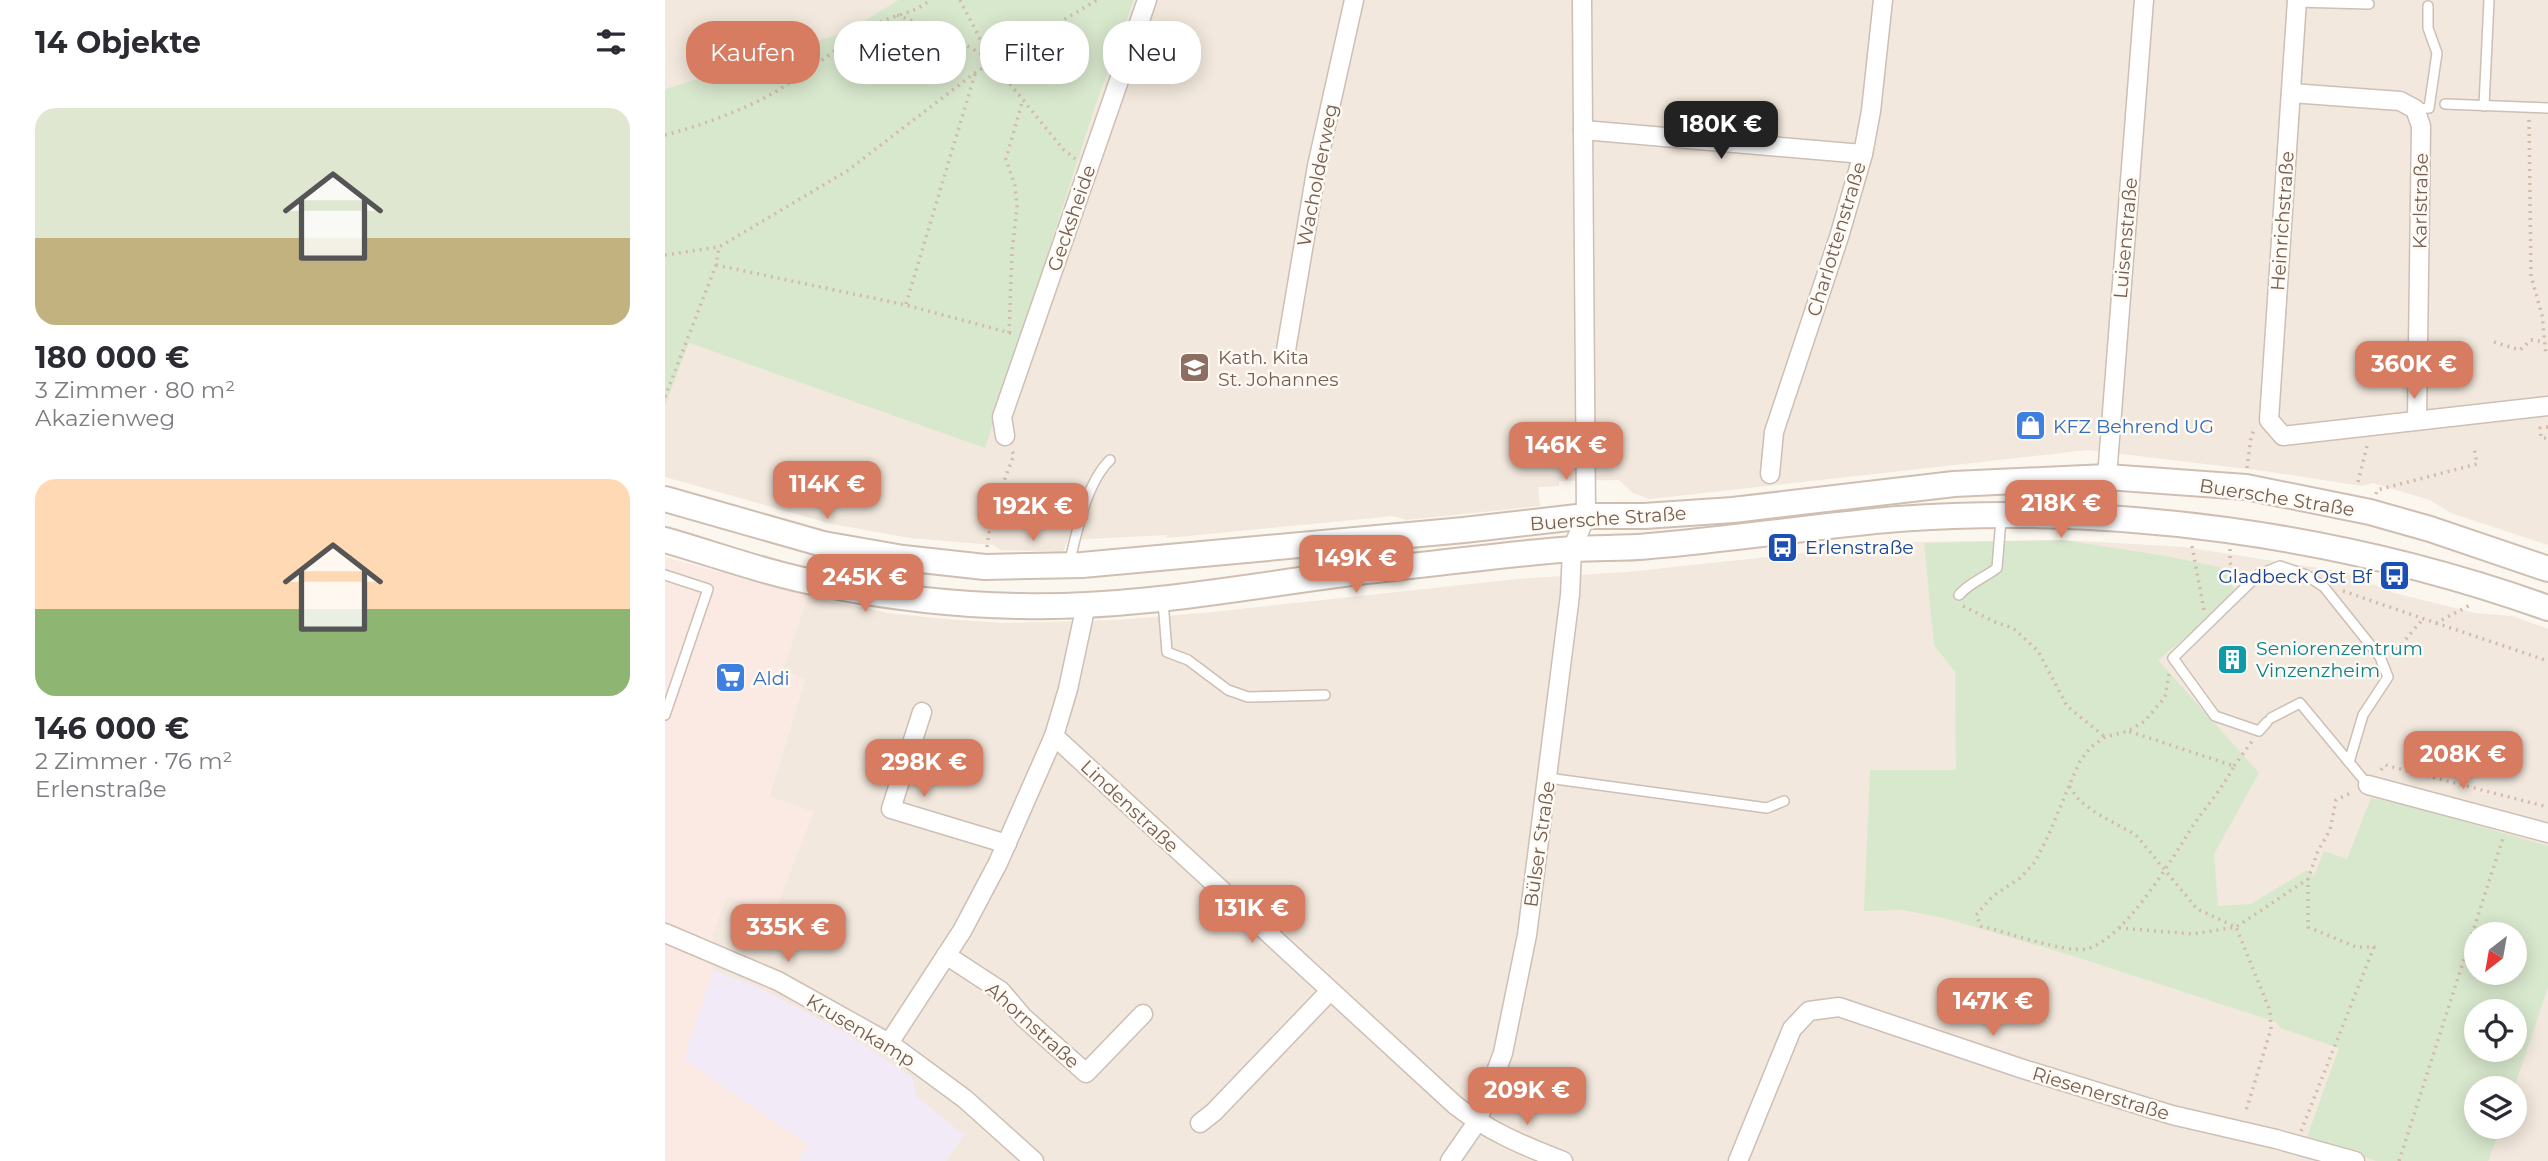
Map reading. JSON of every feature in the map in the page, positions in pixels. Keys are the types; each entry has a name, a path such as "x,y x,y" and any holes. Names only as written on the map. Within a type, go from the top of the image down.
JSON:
{"main road":[{"name":"Buersche Straße","path":"665,499 823,544 903,558 985,567 1069,566 1586,516 1644,516 1733,510 1954,484 2107,477 2246,487 2370,512 2430,529 2548,569"},
{"name":"Buersche Straße","path":"665,540 818,583 916,600 1021,606 1163,600 1305,578 1572,549 1644,547 1898,519 2001,515 2096,518 2188,526 2354,552 2499,590 2548,608"}],"street":[{"name":"Gecksheide","path":"1005,436 1002,417 1147,0"},
{"name":"Wacholderweg","path":"1286,350 1317,166 1354,0"},
{"path":"1582,0 1586,516"},
{"name":"Charlottenstraße","path":"1770,474 1775,432 1839,237 1863,154 1874,89 1883,0"},
{"name":"Luisenstraße","path":"2107,477 2144,0"},
{"name":"Heinrichstraße","path":"2296,1 2269,420 2283,436 2373,426"},
{"path":"2291,93 2400,101 2416,109"},
{"name":"Karlstraße","path":"2416,109 2421,126 2417,420"},
{"path":"1583,130 1863,154"},
{"path":"2373,426 2548,406"},
{"name":"Bülser Straße","path":"1450,1161 1477,1122 1503,1053 1527,935 1570,595 1572,549 1586,516"},
{"path":"888,1043 971,915 1007,844 1054,736 1069,689 1086,605"},
{"path":"922,712 891,809 1007,844"},
{"name":"Lindenstraße","path":"1054,736 1455,1105 1477,1122 1518,1144 1563,1161"},
{"path":"2368,785 2548,834"},
{"name":"Krusenkamp","path":"665,933 778,981 888,1043 965,1099 1034,1161"},
{"name":"Ahornstraße","path":"946,955 1001,990 1023,1017 1086,1073 1143,1014"},
{"path":"1200,1123 1215,1112 1330,991"},
{"name":"Riesenerstraße","path":"1738,1161 1791,1029 1809,1010 1839,1007 2023,1069 2172,1115 2296,1144 2355,1161"}],"lane":[{"path":"2484,106 2489,0"},
{"path":"2296,1 2369,4"},
{"path":"2416,109 2430,108 2437,53 2428,27 2428,6"},
{"path":"2445,104 2548,107"},
{"path":"1069,566 1095,478 1110,460"},
{"path":"1959,595 1966,587 1997,568 2001,515"},
{"path":"2349,762 2363,715 2388,677 2380,657 2325,587 2306,575 2280,566 2258,575 2173,657 2215,716 2259,731 2269,720 2299,703 2368,785"},
{"path":"665,715 708,589 666,577"},
{"path":"1163,600 1167,652 1188,660 1228,690 1248,698 1325,695"},
{"path":"1548,778 1767,808 1784,801"}],"path":[{"path":"665,135 769,95 867,29 887,18 923,6 930,0"},
{"path":"960,0 980,39"},
{"path":"1061,21 1097,0"},
{"path":"897,15 944,33 980,53"},
{"path":"665,255 719,247 847,171 980,70"},
{"path":"906,305 976,72"},
{"path":"1010,84 1063,149 1088,169"},
{"path":"1009,333 1012,252 1017,207 1015,186 1006,159 1023,99"},
{"path":"2529,107 2531,276 2542,315 2546,355"},
{"path":"665,397 716,265 719,247"},
{"path":"716,265 906,305 1028,339"},
{"path":"2494,342 2520,350 2531,340 2545,342"},
{"path":"2358,482 2373,426"},
{"path":"2548,427 2540,428 2541,438 2548,438"},
{"path":"985,567 992,512 1014,455 1005,436"},
{"path":"2247,469 2249,446"},
{"path":"2370,512 2377,491 2477,464 2474,447"},
{"path":"2188,526 2202,589 2206,626"},
{"path":"2230,553 2230,563"},
{"path":"2341,590 2548,661"},
{"path":"2435,624 2499,590"},
{"path":"1959,595 1963,607 2013,628 2038,651 2067,706 2105,737"},
{"path":"2383,665 2423,619"},
{"path":"2173,657 2165,697 2145,721 2128,731 2105,737 2091,747 2080,761 2035,862 2020,878 1993,896 1976,915 1981,926 2069,950 2087,949 2102,942 2119,928 2166,869 2195,822 2259,731"},
{"path":"2128,731 2234,766"},
{"path":"2296,1144 2374,947 2356,947 2308,927 2308,879 2318,851 2330,830 2336,800 2368,785 2385,765 2548,807"},
{"path":"2069,786 2079,800 2096,813 2136,835 2197,909 2236,928 2270,1011 2271,1029 2240,1131"},
{"path":"2399,1161 2508,823"},
{"path":"2119,928 2193,933 2236,928 2308,879"}],"shaded area":[{"path":"665,0 898,0 864,21 834,21 834,35 820,40 820,21 686,21 686,82 665,89"},
{"path":"1134,0 2548,0 2548,545 2451,513 2430,500 2373,483 2362,486 2264,471 2088,450 1650,499 1633,493 1619,480 1559,481 1559,486 1538,487 1540,506 1406,520 1393,516 1167,538 1167,535 1068,540 1063,552 1001,550 993,545 910,538 832,524 665,477 665,406 689,343 985,447 1103,84 1201,84 1201,21 1126,21"},
{"path":"2063,540 2184,547 2344,572 2394,593 2475,613 2512,616 2548,629 2548,1161 798,1161 809,1146 713,971 713,933 726,896 814,813 769,797 805,679 782,670 808,596 888,613 945,619 1004,623 1115,620 1517,579 1627,572 1908,542"},
{"path":"665,557 808,596 783,670 805,679 769,796 814,812 774,914 727,896 713,933 713,971 809,1145 798,1161 665,1161"},
{"path":"713,970 758,987 849,1035 912,1077 916,1096 964,1135 946,1161 798,1161 808,1145 684,1059"}],"green space":[{"path":"898,0 1134,0 1126,21 1103,21 1103,84 985,448 689,343 665,406 665,89 686,82 820,84 820,40 834,35 834,84 966,84 966,21 864,21"},
{"path":"2063,540 2228,569 2235,596 2158,660 2259,773 2214,854 2218,906 2251,904 2307,870 2314,876 2324,851 2347,859 2371,798 2410,806 2548,846 2548,987 2527,1049 2527,999 2464,999 2464,1062 2523,1062 2518,1076 2464,1076 2464,1139 2496,1139 2488,1161 2376,1161 2307,1137 2339,1048 2280,1028 2276,1022 2070,955 1944,918 1903,910 1864,911 1870,770 1956,770 1955,672 1934,645 1924,543"}],"place":[{"name":"Kath. Kita St. Johannes","path":"1195,368"},
{"name":"KFZ Behrend UG","path":"2030,426"},
{"name":"Erlenstraße","path":"1782,547"},
{"name":"Gladbeck Ost Bf","path":"2395,576"},
{"name":"Seniorenzentrum Vinzenzheim","path":"2233,659"},
{"name":"Aldi","path":"730,678"}]}
